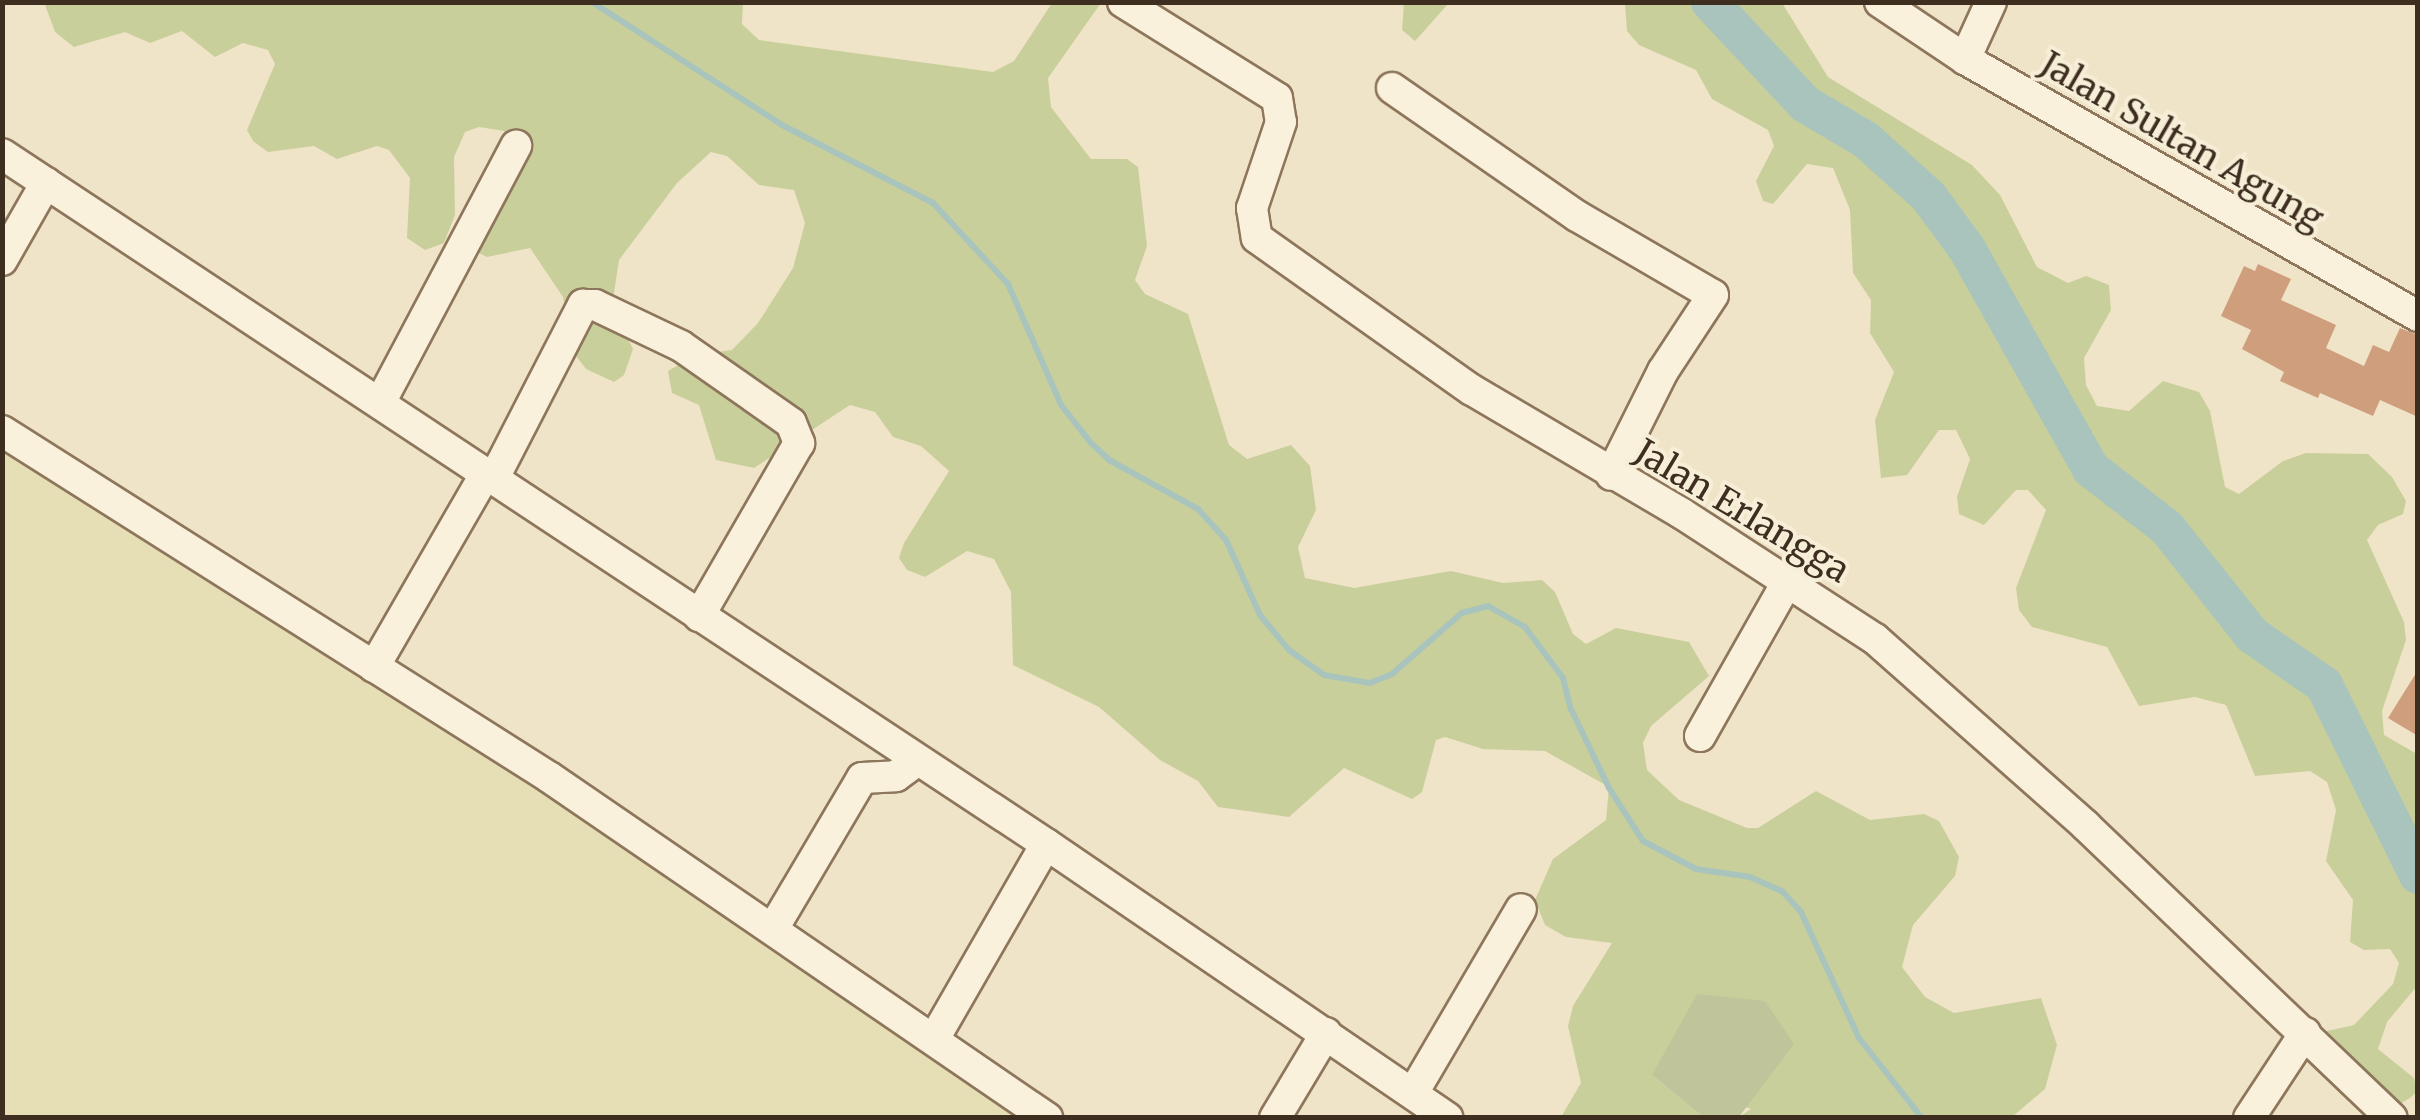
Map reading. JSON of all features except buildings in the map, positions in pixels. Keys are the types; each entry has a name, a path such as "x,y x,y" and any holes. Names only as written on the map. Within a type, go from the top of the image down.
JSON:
{"street":[{"name":"Jalan Erlangga","path":"1124,2 1277,98 1282,122 1252,208 1257,238 1472,390 1789,579 1949,702 2305,1032 2392,1118"},
{"name":"Jalan Sultan Agung","path":"1880,2 1965,59 2418,316"},
{"path":"1965,59 1991,2"},
{"path":"1392,88 1578,216 1713,294 1663,371 1610,475"},
{"path":"380,402 516,146"},
{"path":"2,154 490,475 914,762 1046,844 1448,1118"},
{"path":"2,260 46,183"},
{"path":"374,667 490,475 583,305 595,305 680,346 791,423 799,444 699,616"},
{"path":"2,430 774,927 1046,1118"},
{"path":"1700,736 1789,579"},
{"path":"774,927 862,778 896,776 914,762"},
{"path":"934,1038 1046,844"},
{"path":"1413,1093 1521,909"},
{"path":"2249,1118 2305,1032"},
{"path":"1275,1118 1326,1033"}],"shaded area":[{"path":"2,431 1047,1117 3,1117"}],"green space":[{"path":"44,2 743,3 742,24 759,40 993,72 1014,61 1052,3 1101,3 1048,78 1051,107 1091,159 1127,159 1138,167 1147,246 1135,280 1145,294 1188,314 1229,445 1247,459 1291,445 1310,466 1316,510 1298,547 1305,578 1354,588 1451,571 1503,583 1542,580 1555,592 1573,634 1586,644 1616,628 1689,642 1709,676 1651,726 1643,743 1647,770 1679,800 1747,828 1758,828 1816,791 1870,820 1924,814 1939,821 1959,857 1955,876 1913,925 1902,967 1925,997 1954,1013 2041,998 2057,1045 2045,1089 2012,1117 1739,1117 1751,1109 1652,1075 1703,1117 1561,1117 1581,1083 1568,1026 1573,1006 1612,943 1566,937 1545,925 1535,900 1553,859 1606,820 1609,787 1545,751 1483,749 1445,737 1436,740 1422,792 1412,799 1344,768 1289,817 1218,807 1198,781 1160,760 1099,707 1013,665 1011,592 994,559 967,551 925,577 907,570 899,558 904,543 949,471 921,446 893,437 875,412 850,405 754,468 716,460 699,405 672,393 668,371 695,355 732,350 758,323 793,268 805,223 794,190 759,185 727,156 711,152 677,183 619,260 612,306 633,349 624,375 614,382 586,369 573,352 563,297 530,248 487,257 475,251 520,148 504,131 479,127 465,132 454,157 455,215 444,243 425,250 407,238 410,178 389,150 377,146 337,159 314,146 268,152 253,141 247,130 275,64 268,50 243,43 215,57 182,31 150,43 125,32 74,47 55,32"},
{"path":"1404,2 1449,3 1415,41 1402,30"},
{"path":"1625,3 1782,3 1828,77 1972,165 2000,195 2037,267 2068,283 2086,276 2109,285 2111,310 2084,358 2086,385 2097,406 2129,411 2163,381 2199,392 2210,411 2225,487 2239,494 2283,461 2306,453 2368,454 2392,477 2406,501 2403,514 2378,525 2367,540 2404,622 2406,640 2382,711 2384,735 2417,754 2418,985 2387,1022 2378,1049 2414,1078 2417,1091 2410,1098 2398,1105 2318,1033 2354,1025 2393,984 2399,963 2390,949 2364,950 2350,942 2353,900 2326,861 2336,810 2327,782 2310,771 2255,776 2226,705 2195,697 2139,706 2107,647 2032,627 2019,610 2016,588 2046,510 2028,490 2016,490 1984,525 1959,514 1957,497 1970,459 1956,430 1939,430 1907,475 1881,478 1875,420 1894,372 1870,333 1871,300 1853,273 1850,210 1833,168 1807,164 1773,204 1763,201 1756,181 1774,146 1768,130 1712,99 1696,70 1639,45 1627,31"},
{"path":"1697,994 1765,1001 1794,1044 1739,1117 1703,1117 1652,1075"}],"waterway":[{"path":"469,2 481,2"},
{"path":"592,2 782,125 933,203 1008,284 1061,405 1091,443 1109,460 1198,509 1226,540 1260,615 1289,650 1324,675 1370,683 1392,674 1462,613 1488,606 1525,627 1563,678 1571,709 1609,788 1643,841 1696,869 1750,877 1782,891 1801,912 1859,1038 1922,1118"},
{"path":"1710,2 1805,104 1866,140 1929,197 1967,249 2091,469 2167,528 2252,635 2324,685 2418,875"}]}
